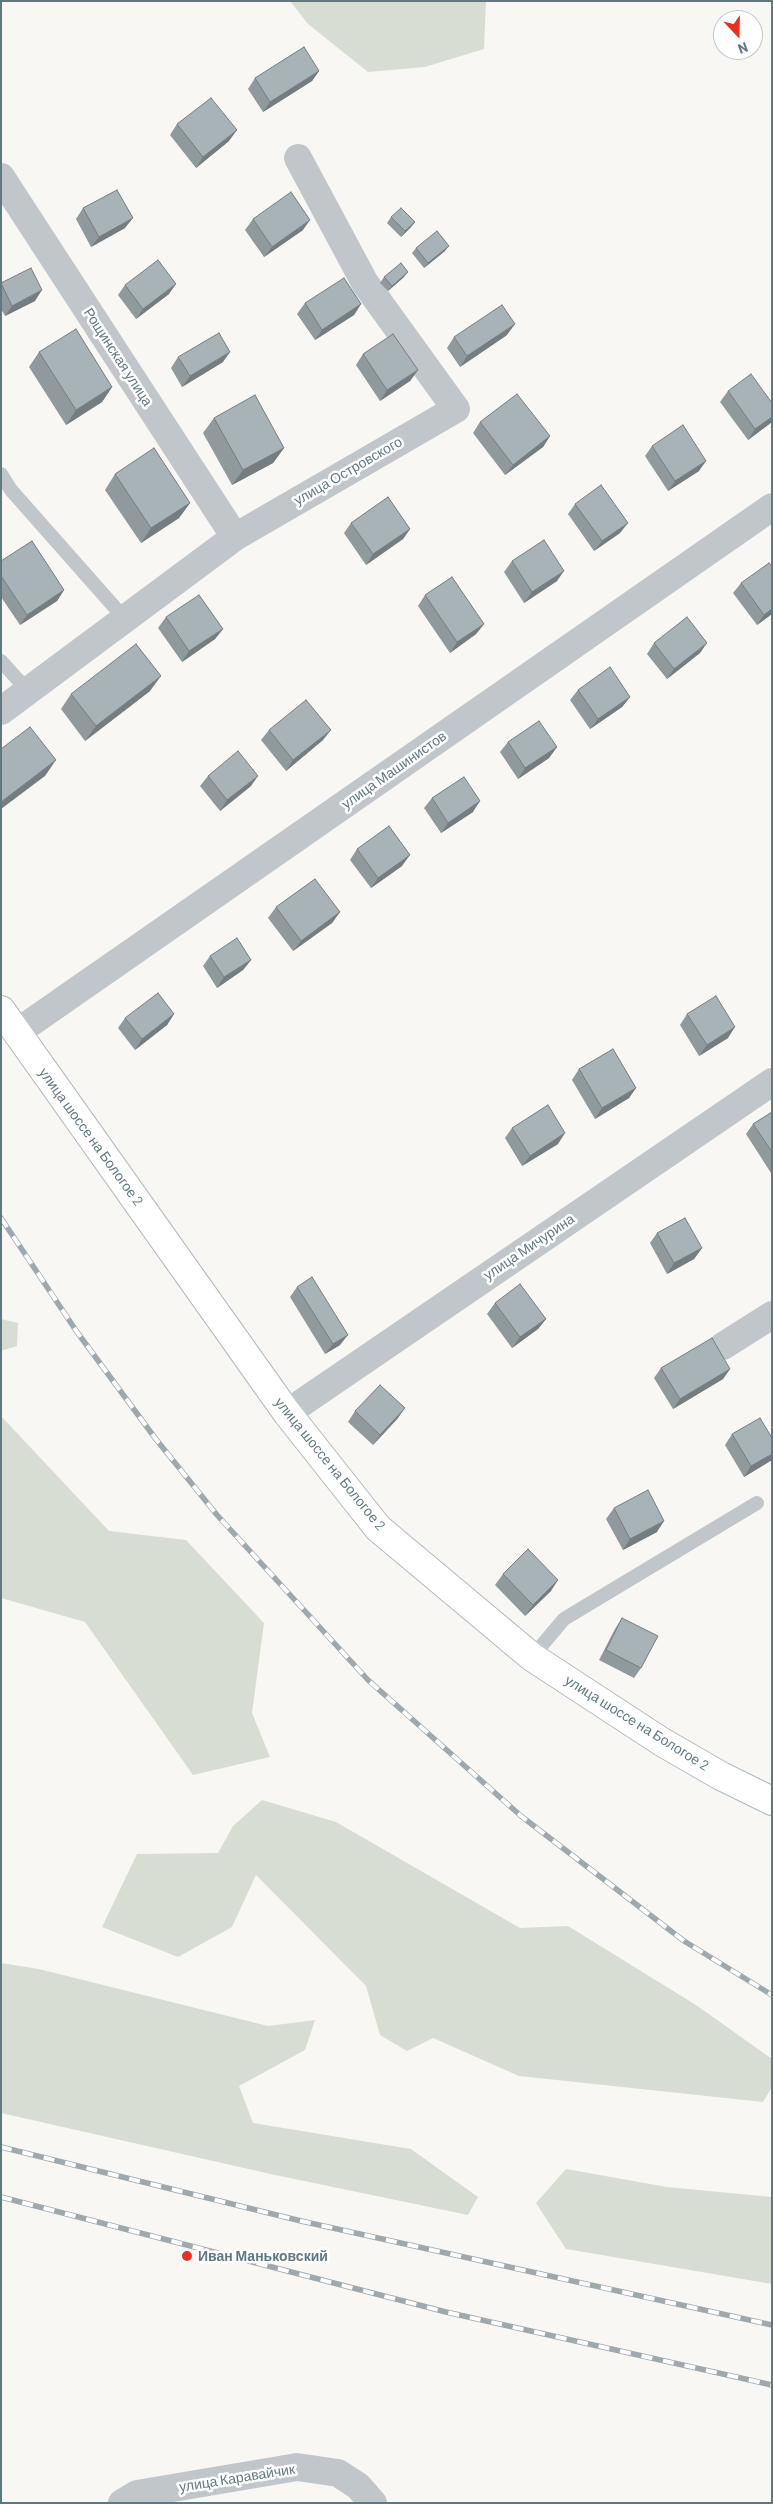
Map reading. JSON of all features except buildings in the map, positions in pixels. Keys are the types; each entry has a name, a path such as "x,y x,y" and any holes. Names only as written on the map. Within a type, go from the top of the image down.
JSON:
{"street":[{"name":"улица Островского","path":"1,711 234,537 456,409 365,283 298,158"},
{"name":"Рощинская улица","path":"1,177 234,537"},
{"name":"улица Машинистов","path":"16,1033 772,507"},
{"name":"улица шоссе на Бологое 2","path":"1,1010 287,1413 378,1528 532,1656 662,1742 721,1776 772,1801"},
{"name":"улица Мичурина","path":"287,1413 772,1082"},
{"path":"723,1346 772,1315"},
{"name":"улица Каравайчик","path":"122,2503 137,2494 297,2467 338,2474 358,2486 373,2503"}],"lane":[{"path":"1,474 11,490 125,619"},
{"path":"1,661 28,691"},
{"path":"532,1656 564,1619 758,1503"}],"shaded area":[{"path":"290,1 486,1 484,49 425,67 368,72 308,24"},
{"path":"1,1319 18,1323 17,1346 1,1351"},
{"path":"1,1416 109,1531 186,1540 264,1623 252,1713 270,1757 193,1775 85,1622 1,1598"},
{"path":"262,1800 336,1822 520,1928 568,1926 696,2005 772,2059 772,2087 763,2102 519,2076 433,2038 407,2051 380,2035 366,1986 256,1875 232,1927 178,1957 102,1927 137,1854 218,1853 233,1826"},
{"path":"1,1963 39,1969 268,2026 315,2020 305,2050 239,2086 253,2123 411,2149 478,2197 468,2215 275,2175 1,2113"},
{"path":"566,2169 667,2187 772,2197 772,2284 566,2249 536,2203"}],"railway":[{"path":"1,1218 77,1332 155,1438 217,1515 368,1680 521,1816 684,1941 772,1995"},
{"path":"1,2147 301,2221 772,2325"},
{"path":"1,2197 446,2312 772,2385"}],"place":[{"name":"Иван Маньковский","path":"187,2256"}]}
